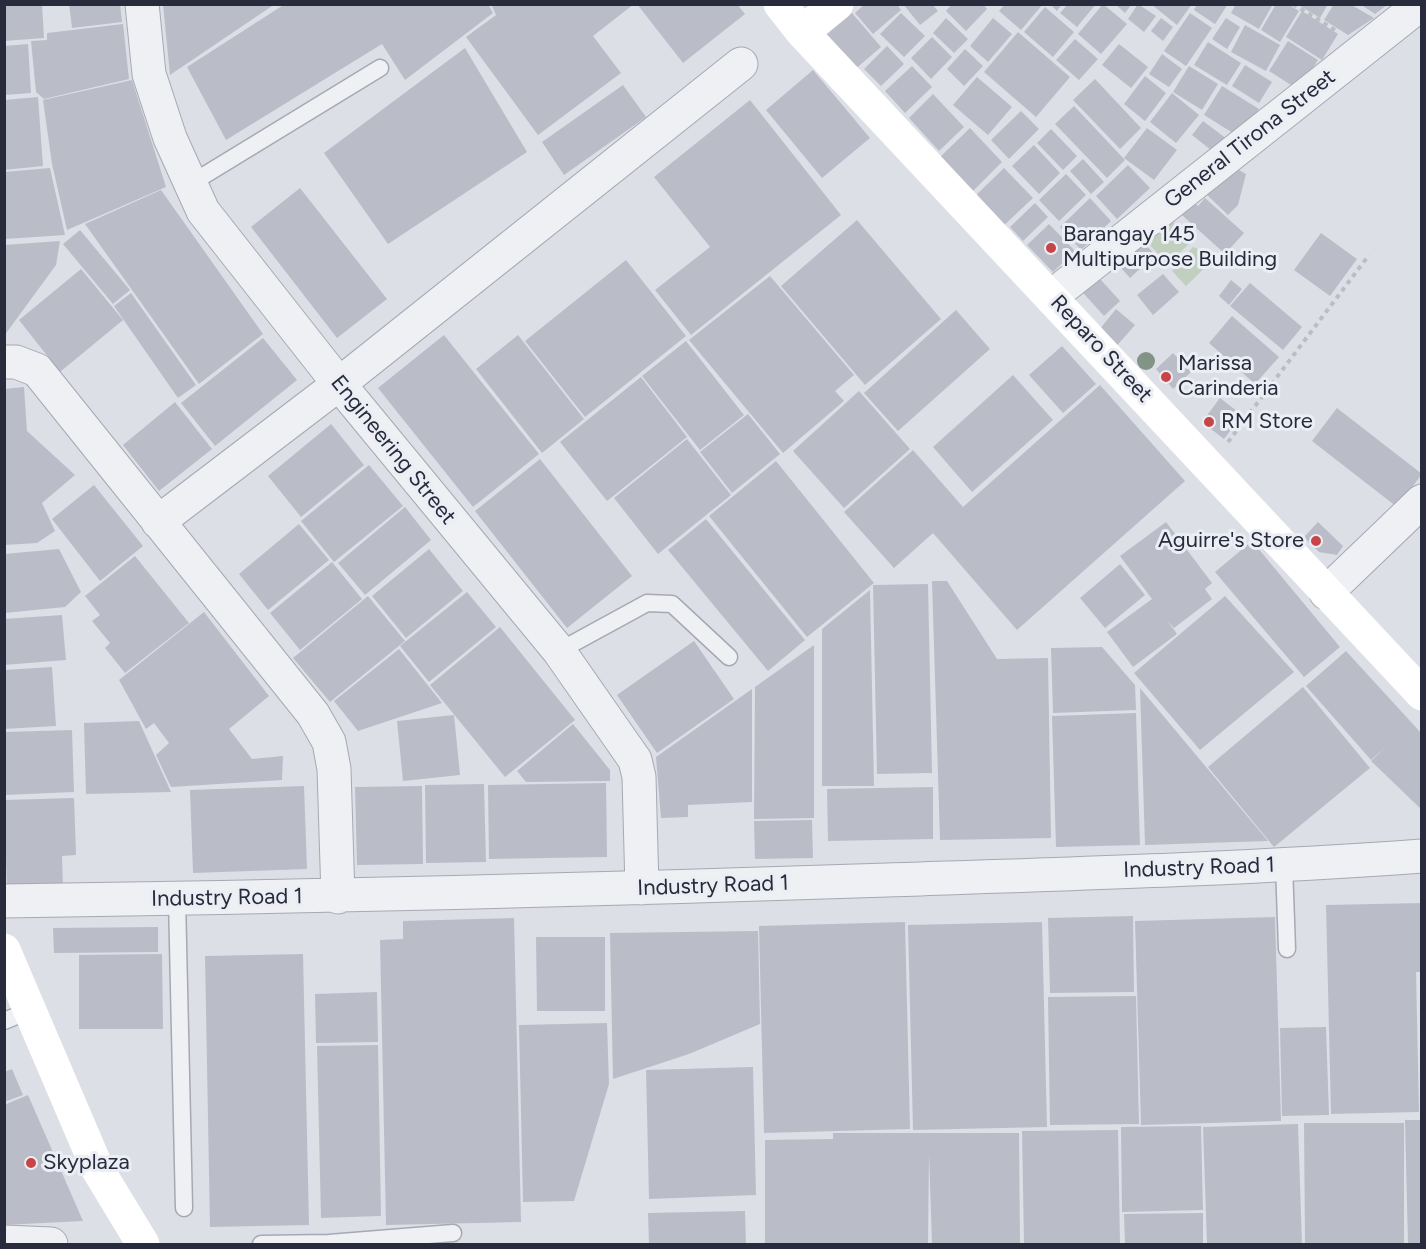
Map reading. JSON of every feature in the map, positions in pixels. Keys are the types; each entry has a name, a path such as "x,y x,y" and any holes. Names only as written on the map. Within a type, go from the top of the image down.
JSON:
{"street":[{"name":"Engineering Street","path":"142,4 149,74 170,138 203,211 339,384 560,651 635,760 639,777 642,888"},
{"name":"Reparo Street","path":"780,4 802,32 1052,296 1422,694"},
{"path":"802,32 837,4"},
{"name":"General Tirona Street","path":"1052,296 1421,4"},
{"path":"158,522 339,384 741,64"},
{"path":"4,362 16,362 37,370 313,714 329,742 334,769 338,897"},
{"path":"1326,593 1422,501"},
{"name":"Industry Road 1","path":"4,901 338,897 642,888 1284,865 1422,856"},
{"path":"4,950 18,1016 98,1170 143,1245"},
{"path":"4,1242 41,1242 51,1245"}],"lane":[{"path":"190,184 380,69"},
{"path":"560,651 647,603 672,604 729,657"},
{"path":"1284,865 1287,949"},
{"path":"177,899 184,1208"},
{"path":"261,1245 329,1243 453,1233"}],"path":[{"path":"1293,4 1365,48"},
{"path":"1210,468 1369,255"}],"green space":[{"path":"1169,218 1192,241 1168,264 1146,241"},
{"path":"1193,247 1217,256 1186,286 1172,271"}],"building":[{"path":"4,4 42,4 44,38 4,41"},
{"path":"69,4 120,4 122,22 72,28"},
{"path":"163,4 275,4 170,75"},
{"path":"285,4 488,4 493,13 405,80 382,44 226,140 187,67"},
{"path":"491,4 634,4 593,36 621,73 538,135 466,37 496,15"},
{"path":"637,4 737,4 745,14 683,63"},
{"path":"865,4 897,4 901,10 873,34 855,13"},
{"path":"903,4 932,4 938,11 920,25"},
{"path":"952,4 983,4 987,9 966,31 946,11"},
{"path":"1005,4 1043,4 1021,30 999,11"},
{"path":"1050,4 1062,4 1057,11"},
{"path":"1068,4 1096,4 1077,27 1060,13"},
{"path":"1103,4 1127,24 1101,54 1078,34"},
{"path":"1115,4 1132,4 1125,13"},
{"path":"1138,4 1156,16 1144,32 1128,19"},
{"path":"1151,4 1192,4 1177,25"},
{"path":"1197,4 1228,4 1215,24 1194,10"},
{"path":"1236,4 1273,4 1259,29 1231,13"},
{"path":"1276,4 1288,4 1299,11 1280,42 1261,30"},
{"path":"1297,4 1328,4 1320,18"},
{"path":"1334,4 1350,4 1374,18 1348,35 1324,20"},
{"path":"1360,4 1388,4 1375,14"},
{"path":"1045,7 1074,32 1053,57 1024,32"},
{"path":"1302,11 1338,34 1322,60 1286,37"},
{"path":"852,13 881,47 853,71 824,37"},
{"path":"901,13 925,36 904,57 880,34"},
{"path":"1190,13 1212,28 1186,66 1164,51"},
{"path":"946,18 968,39 954,53 933,33"},
{"path":"993,18 1012,34 988,62 970,46"},
{"path":"1161,18 1173,27 1163,41 1151,31"},
{"path":"1226,18 1240,27 1227,49 1212,39"},
{"path":"123,24 129,79 44,99 36,92 31,41 47,40 47,33"},
{"path":"1245,25 1280,45 1266,71 1231,52"},
{"path":"1018,32 1070,77 1036,117 984,72"},
{"path":"932,37 952,57 931,79 911,58"},
{"path":"1075,39 1098,59 1079,80 1056,60"},
{"path":"1288,41 1318,60 1299,90 1269,71"},
{"path":"1208,42 1241,63 1227,85 1194,65"},
{"path":"28,44 31,93 4,95 4,46"},
{"path":"1119,44 1148,67 1131,88 1102,65"},
{"path":"887,46 904,64 881,86 864,69"},
{"path":"465,48 527,152 388,244 324,153"},
{"path":"965,49 983,66 964,86 947,69"},
{"path":"1162,54 1182,69 1169,87 1149,74"},
{"path":"1245,65 1272,82 1259,103 1232,86"},
{"path":"912,66 932,87 905,113 885,91"},
{"path":"1189,66 1218,84 1202,110 1173,92"},
{"path":"813,70 870,138 822,178 766,110"},
{"path":"1145,76 1166,93 1145,121 1124,104"},
{"path":"977,77 1012,107 988,135 953,105"},
{"path":"1095,79 1141,128 1120,149 1073,100"},
{"path":"132,80 166,187 67,230 52,164 43,100"},
{"path":"623,85 646,117 564,175 542,142"},
{"path":"1222,86 1259,109 1241,138 1204,115"},
{"path":"1172,93 1199,115 1176,143 1150,122"},
{"path":"933,94 964,127 939,151 909,118"},
{"path":"38,97 43,166 4,170 4,100"},
{"path":"750,100 841,215 691,335 655,290 710,247 654,177"},
{"path":"1074,106 1125,160 1107,178 1055,124"},
{"path":"1021,111 1039,129 1009,159 991,140"},
{"path":"1203,121 1227,139 1216,154 1192,135"},
{"path":"970,128 1002,162 972,192 939,158"},
{"path":"1147,128 1177,150 1154,180 1124,158"},
{"path":"1051,129 1077,156 1063,170 1037,143"},
{"path":"1034,145 1060,173 1039,194 1012,166"},
{"path":"1083,159 1104,182 1091,194 1070,171"},
{"path":"1225,162 1246,174 1238,205 1228,215 1205,193"},
{"path":"1128,165 1150,188 1117,219 1096,196"},
{"path":"50,168 65,235 5,239 4,172"},
{"path":"1004,168 1033,198 999,230 971,200"},
{"path":"1066,174 1086,195 1059,221 1039,200"},
{"path":"300,188 387,299 337,338 251,227"},
{"path":"161,190 263,334 199,384 85,224"},
{"path":"1183,193 1198,206 1205,198 1244,233 1225,254 1172,206"},
{"path":"1090,198 1111,221 1081,250 1060,227"},
{"path":"1035,203 1048,217 1023,241 1010,227"},
{"path":"857,220 941,319 865,385 781,286"},
{"name":"Barangay 145 Multipurpose Building","path":"1049,224 1075,251 1053,272 1027,245"},
{"path":"80,230 130,290 113,304 63,244"},
{"path":"1321,233 1357,259 1330,296 1294,270"},
{"path":"1137,235 1155,255 1130,278 1112,258"},
{"path":"60,241 56,265 4,336 4,245"},
{"path":"626,260 686,336 585,417 525,341"},
{"path":"81,269 123,320 60,372 19,320"},
{"path":"1092,270 1120,301 1104,316 1076,285"},
{"path":"1163,274 1179,292 1153,315 1137,295"},
{"path":"770,276 854,375 835,391 844,401 783,453 689,340"},
{"path":"1231,280 1242,289 1229,305 1219,296"},
{"path":"1250,283 1302,327 1283,350 1230,306"},
{"path":"131,293 196,385 178,398 114,306"},
{"path":"1116,309 1135,325 1113,350 1095,335"},
{"path":"956,310 990,349 898,431 864,393"},
{"path":"1232,316 1279,357 1255,384 1209,343"},
{"path":"444,335 539,454 473,507 378,388"},
{"path":"518,335 584,419 542,453 476,369"},
{"path":"263,338 297,380 215,446 181,403"},
{"path":"686,341 744,415 700,450 642,376"},
{"path":"1062,346 1096,384 1063,413 1029,375"},
{"path":"1173,353 1191,372 1173,389 1156,369"},
{"path":"1013,375 1053,420 972,492 933,447"},
{"path":"641,377 687,437 607,501 560,442"},
{"path":"1100,385 1185,481 1017,630 933,533 894,568 844,512 913,450 963,507"},
{"path":"24,387 27,431 75,475 42,503 55,531 37,543 4,545 4,389"},
{"path":"859,391 910,449 844,508 793,451"},
{"path":"1220,398 1242,415 1224,439 1202,422"},
{"path":"175,402 212,449 159,491 123,445"},
{"path":"1337,408 1422,474 1397,507 1312,441"},
{"path":"748,414 780,454 732,493 700,452"},
{"path":"331,424 364,465 301,517 268,476"},
{"path":"687,439 731,495 658,554 614,498"},
{"path":"540,459 632,576 567,628 475,511"},
{"path":"776,461 874,583 807,637 709,516"},
{"path":"369,465 403,506 334,562 301,521"},
{"path":"94,485 143,546 100,581 52,519"},
{"path":"405,507 431,540 365,595 338,563"},
{"path":"706,519 805,640 768,671 668,550"},
{"path":"1166,522 1212,583 1205,589 1212,599 1174,628 1167,620 1177,634 1133,667 1107,632 1152,599 1120,556"},
{"path":"1318,522 1343,546 1337,555 1319,552 1304,537"},
{"path":"299,524 329,560 268,610 239,574"},
{"path":"1252,541 1340,647 1304,677 1215,572"},
{"path":"59,549 81,592 65,607 4,613 4,554"},
{"path":"429,549 463,591 406,638 372,596"},
{"path":"135,556 189,623 125,673 105,648 110,643 92,621 100,615 85,596"},
{"path":"332,562 362,599 300,650 270,613"},
{"path":"1120,564 1145,595 1105,628 1080,598"},
{"path":"932,581 947,581 997,659 1048,658 1051,838 940,840"},
{"path":"928,584 932,773 877,774 873,585"},
{"path":"870,590 874,786 822,786 822,629"},
{"path":"467,592 496,627 429,682 400,646"},
{"path":"368,596 405,641 330,702 293,658"},
{"path":"1225,596 1294,672 1200,750 1134,673"},
{"path":"204,612 269,696 229,729 252,759 283,756 282,780 171,787 156,755 169,743 154,723 146,729 119,680"},
{"path":"62,615 66,660 4,665 4,619"},
{"path":"500,627 575,720 505,777 430,685"},
{"path":"694,641 734,699 657,753 617,695"},
{"path":"814,645 814,818 754,819 755,687"},
{"path":"1102,647 1135,685 1136,710 1053,713 1051,648"},
{"path":"399,649 442,703 358,731 334,701"},
{"path":"1346,651 1422,734 1422,810 1371,761 1387,746 1371,760 1306,686"},
{"path":"52,667 56,726 4,729 4,670"},
{"path":"1303,687 1370,768 1274,847 1208,767"},
{"path":"1140,688 1268,841 1145,845"},
{"path":"752,689 752,802 688,805 688,817 661,818 656,757"},
{"path":"1136,713 1140,845 1056,847 1052,716"},
{"path":"454,715 460,775 403,781 397,721"},
{"path":"139,721 171,792 86,794 84,723"},
{"path":"573,724 610,770 610,781 526,782 517,771"},
{"path":"72,730 74,792 4,795 4,732"},
{"path":"606,783 607,857 489,859 488,785"},
{"path":"484,784 486,862 426,863 425,785"},
{"path":"304,786 307,869 193,873 190,790"},
{"path":"422,786 423,864 357,865 355,787"},
{"path":"933,787 933,839 828,841 827,789"},
{"path":"74,798 76,855 62,856 63,889 7,891 4,800"},
{"path":"812,820 813,858 755,859 754,821"},
{"path":"1422,903 1422,972 1416,972 1419,1112 1331,1114 1326,905"},
{"path":"1133,916 1134,992 1050,993 1048,918"},
{"path":"1275,917 1281,1121 1141,1125 1135,921"},
{"path":"514,918 521,1222 386,1225 380,940 403,939 403,921"},
{"path":"905,922 910,1129 764,1133 759,926"},
{"path":"1042,922 1047,1127 913,1130 908,925"},
{"path":"158,927 158,952 54,953 53,928"},
{"path":"758,931 760,1024 689,1054 613,1079 610,933"},
{"path":"536,937 605,937 605,1011 537,1011"},
{"path":"162,954 163,1029 79,1029 79,955"},
{"path":"303,954 309,1225 210,1227 205,956"},
{"path":"377,992 378,1042 316,1043 315,994"},
{"path":"1136,996 1139,1124 1050,1125 1048,997"},
{"path":"607,1023 609,1084 574,1201 523,1202 519,1025"},
{"path":"1326,1027 1329,1115 1282,1116 1280,1028"},
{"path":"378,1045 381,1216 321,1218 317,1046"},
{"path":"753,1067 756,1195 649,1199 646,1070"},
{"path":"12,1069 23,1095 4,1102 4,1072"},
{"name":"Skyplaza","path":"28,1095 83,1221 4,1225 4,1105"},
{"path":"1405,1120 1422,1120 1422,1244 1408,1244"},
{"path":"1304,1123 1404,1123 1404,1244 1305,1244"},
{"path":"1298,1124 1302,1244 1207,1244 1203,1127"},
{"path":"1201,1126 1203,1210 1122,1212 1121,1127"},
{"path":"1118,1130 1120,1244 1024,1244 1022,1131"},
{"path":"833,1133 1019,1133 1020,1244 932,1244 929,1153 928,1244 765,1244 765,1140 833,1139"},
{"path":"745,1211 746,1244 649,1244 648,1213"},
{"path":"1203,1213 1203,1244 1125,1244 1124,1214"}],"place":[{"name":"Barangay 145 Multipurpose Building","path":"1051,248"},
{"name":"Marissa Carinderia","path":"1166,377"},
{"name":"RM Store","path":"1209,422"},
{"name":"Aguirre's Store","path":"1316,541"},
{"name":"Skyplaza","path":"31,1163"}]}
